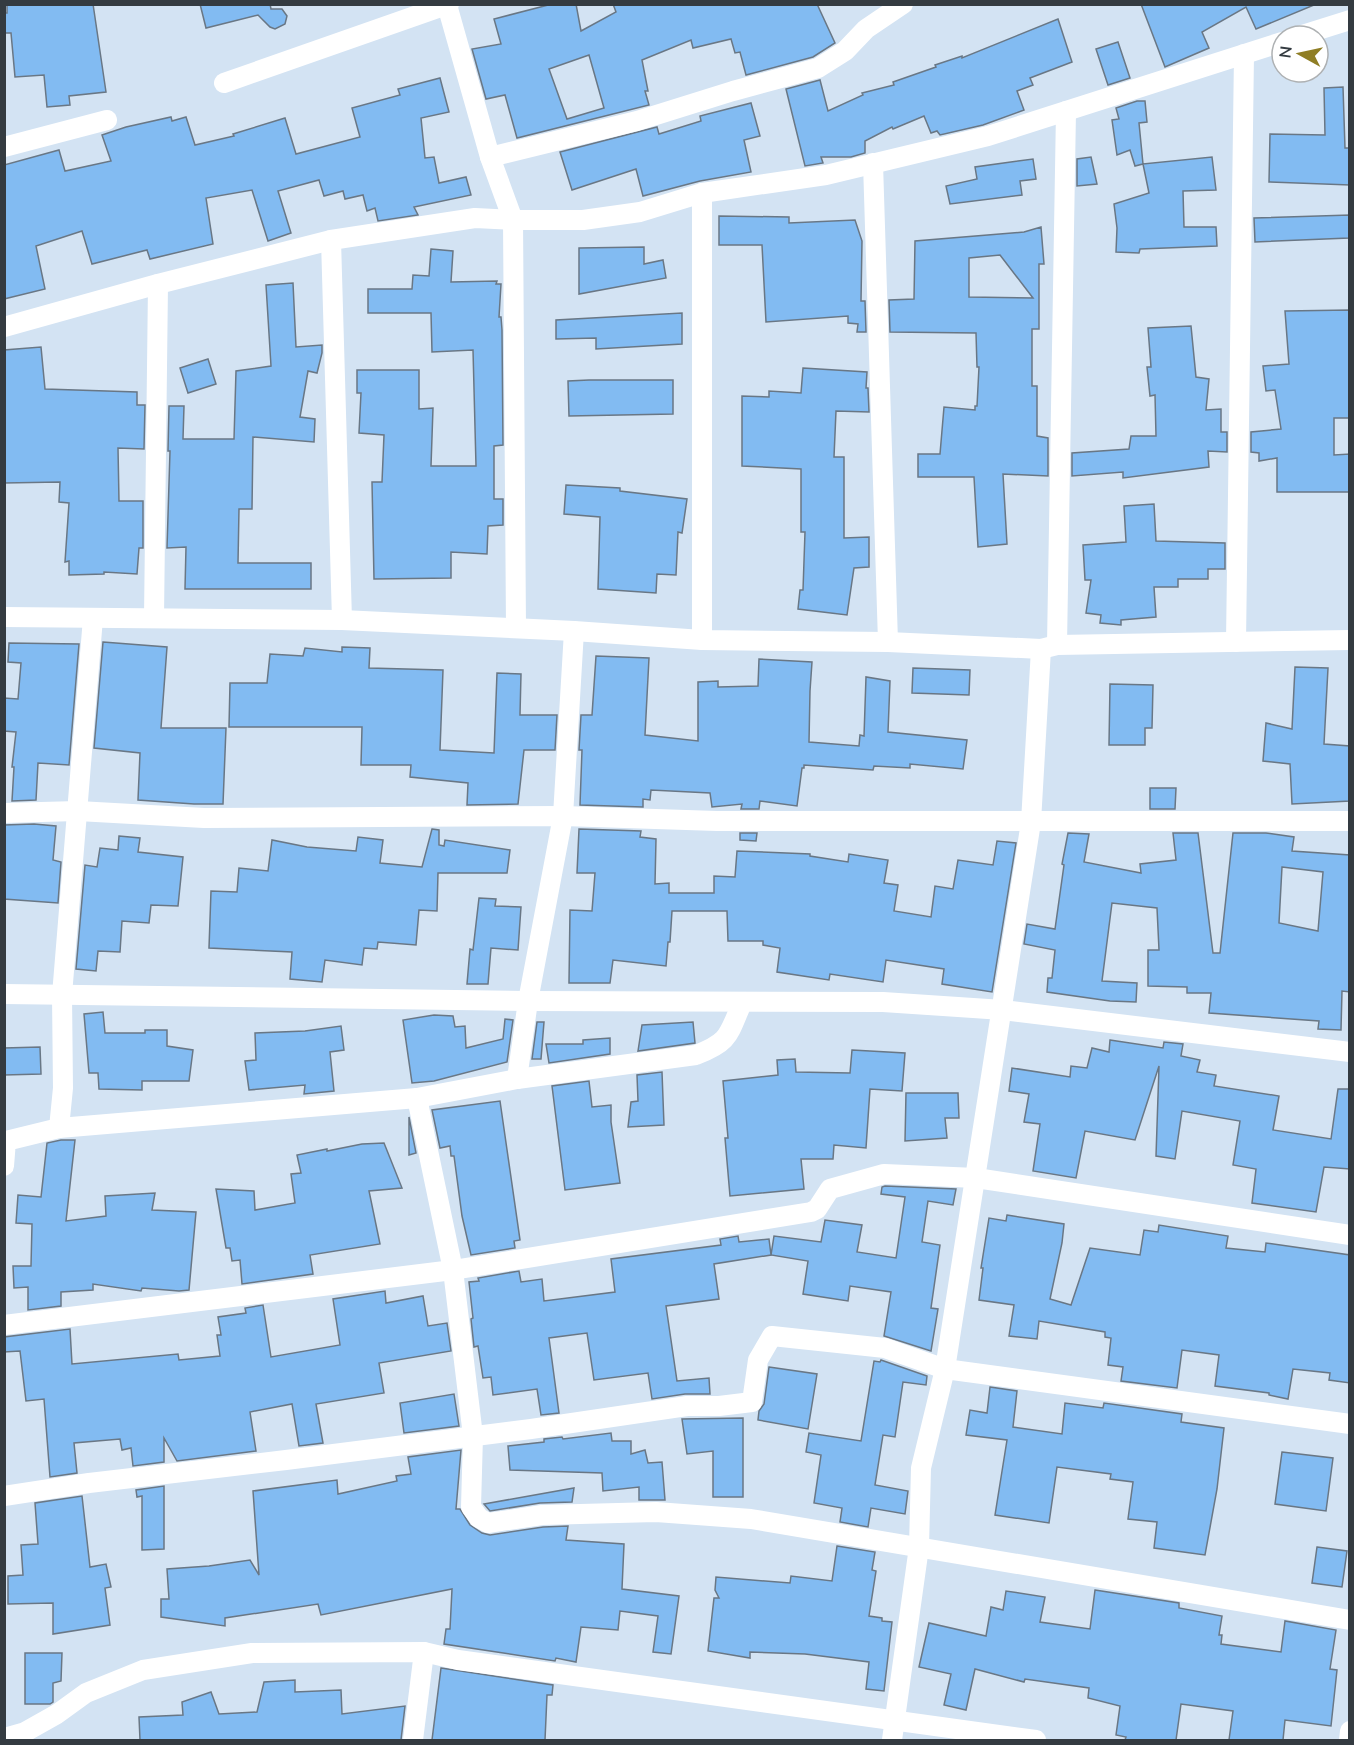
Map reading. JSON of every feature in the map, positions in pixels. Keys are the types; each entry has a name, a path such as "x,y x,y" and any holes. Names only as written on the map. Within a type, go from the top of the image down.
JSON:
{"street":[{"path":"490,157 637,121 733,91 818,68 845,51 866,29 903,4"},
{"path":"224,83 448,5 490,157 513,220 516,628"},
{"path":"1330,26 1350,20"},
{"path":"4,327 158,284 332,240 476,218 583,220 640,212 702,193 826,175 988,136 1270,46"},
{"path":"1236,642 1244,54"},
{"path":"893,1731 919,1547 921,1468 945,1369 1031,822 1049,647 1066,111"},
{"path":"4,147 107,120"},
{"path":"873,163 888,642"},
{"path":"702,193 702,640"},
{"path":"332,240 342,620"},
{"path":"154,618 158,284"},
{"path":"4,617 342,620 574,631 702,640 1049,647 1350,640"},
{"path":"59,1128 63,1088 62,995 93,618"},
{"path":"517,1079 528,1001 563,816 574,631"},
{"path":"4,813 78,811 204,818 563,816 717,821 1350,821"},
{"path":"4,994 742,1003 883,1002 1003,1011 1350,1052"},
{"path":"4,1166 5,1141 59,1128 417,1098 517,1079 696,1055 726,1038 742,1003"},
{"path":"417,1098 453,1270 473,1436 471,1507 479,1518 488,1523 542,1515 656,1512 751,1519 1350,1620"},
{"path":"4,1325 453,1270 811,1212 817,1209 830,1189 884,1174 976,1178 1350,1235"},
{"path":"4,1496 687,1406 719,1406 752,1402 758,1360 772,1336 885,1348 945,1369 1350,1424"},
{"path":"413,1740 423,1652"},
{"path":"4,1738 25,1732 86,1694 143,1670 252,1653 423,1652 458,1660 893,1731 1036,1740"},
{"path":"1349,1740 1350,1731"}],"building":[{"path":"7,4 93,4 106,92 69,96 70,105 47,107 44,75 15,77 11,33 4,33 4,13 7,13"},
{"path":"200,4 270,4 271,9 282,9 287,16 285,24 275,29 258,15 206,28"},
{"path":"552,4 576,4 581,31 616,12 613,4 817,4 835,43 813,57 746,75 740,52 735,53 731,39 693,48 691,40 642,60 648,91 645,91 649,105 517,138 505,95 486,99 472,49 501,44 494,19","holes":["589,55 604,108 567,119 549,69"]},
{"path":"1141,4 1314,5 1256,29 1246,7 1202,32 1209,48 1165,67"},
{"path":"1058,19 1072,62 1030,78 1033,85 1017,91 1024,110 983,125 940,135 937,131 931,133 924,116 893,129 892,127 865,141 865,153 851,157 821,157 823,163 805,166 786,89 820,80 828,111 863,95 862,93 894,85 893,82 936,67 935,65 962,56 962,58"},
{"path":"1118,42 1130,78 1108,85 1096,49"},
{"path":"440,78 449,112 421,118 425,158 434,157 439,183 466,177 471,195 414,207 418,215 378,221 375,208 367,211 363,195 345,199 343,191 324,196 319,180 278,191 291,233 268,241 252,190 206,198 213,244 150,259 147,250 92,264 82,231 36,246 45,289 4,299 4,165 59,150 65,171 111,161 102,135 171,117 172,121 186,117 195,145 234,136 233,134 285,118 296,154 360,137 352,108 400,95 398,89"},
{"path":"1343,87 1345,148 1350,148 1350,185 1269,182 1270,134 1325,135 1324,88"},
{"path":"1137,101 1145,101 1147,122 1139,123 1143,164 1135,166 1130,150 1117,155 1112,120 1119,119 1116,108"},
{"path":"751,103 760,136 744,140 751,172 700,181 643,196 636,169 572,190 560,152 657,127 659,134 701,121 700,116"},
{"path":"1091,157 1097,184 1077,186 1077,159"},
{"path":"1212,157 1216,190 1183,191 1184,227 1216,227 1217,246 1140,249 1139,253 1116,252 1117,228 1114,204 1149,193 1143,164"},
{"path":"1033,159 1036,179 1020,181 1022,195 950,204 946,186 977,179 975,167"},
{"path":"1350,215 1349,238 1255,242 1254,218"},
{"path":"719,216 789,217 789,223 855,220 862,241 861,301 865,301 866,332 857,332 858,324 848,323 848,316 766,322 762,245 719,245"},
{"path":"1041,227 1044,264 1039,264 1039,329 1032,329 1032,386 1037,386 1037,436 1048,438 1048,476 1003,474 1007,544 978,547 974,477 918,477 918,454 940,454 944,407 975,410 977,406 979,367 977,367 976,333 890,332 889,300 914,299 915,241 1024,232","holes":["1000,255 1033,298 969,297 969,258"]},
{"path":"644,247 644,264 663,260 666,278 579,294 579,248"},
{"path":"431,249 453,251 451,282 497,281 496,284 501,284 499,317 501,317 502,330 503,445 494,446 494,499 503,499 503,525 488,526 487,554 451,552 451,578 374,579 372,482 382,482 384,435 359,433 361,393 357,393 357,370 419,370 419,409 433,408 431,466 476,466 473,350 432,352 431,313 368,313 368,289 412,289 413,275 429,276"},
{"path":"293,283 296,347 322,345 317,373 308,371 300,417 315,419 314,442 253,437 252,509 239,509 238,563 311,563 311,589 185,589 186,547 167,548 169,406 184,406 183,439 234,439 236,371 271,366 266,285"},
{"path":"1350,310 1350,418 1334,418 1334,455 1350,454 1350,492 1277,492 1277,458 1259,461 1259,453 1251,452 1251,432 1281,429 1275,390 1266,391 1263,366 1289,364 1285,311"},
{"path":"682,313 682,344 596,349 596,338 556,339 556,320"},
{"path":"1191,326 1196,377 1209,379 1206,410 1221,409 1221,432 1227,432 1227,452 1208,451 1209,467 1123,478 1123,472 1072,476 1072,453 1129,449 1131,436 1156,436 1155,395 1150,396 1147,367 1151,367 1148,328"},
{"path":"41,347 45,389 137,392 137,405 145,405 144,449 118,448 119,501 143,501 143,548 139,548 137,574 104,572 104,574 69,575 69,561 65,562 69,503 59,502 60,482 4,483 4,350"},
{"path":"208,359 216,384 188,393 180,368"},
{"path":"803,368 867,372 869,412 836,411 834,457 844,457 844,538 869,537 869,567 854,568 847,615 798,609 800,590 803,590 805,532 801,532 801,469 742,466 742,396 769,397 769,391 801,393"},
{"path":"673,380 673,414 569,416 568,381"},
{"path":"566,485 620,488 620,491 687,499 682,533 678,532 676,575 657,574 656,593 598,589 600,517 564,514"},
{"path":"1154,504 1156,541 1225,543 1225,569 1208,569 1208,579 1178,579 1178,587 1154,587 1156,617 1121,620 1121,625 1100,623 1101,615 1086,613 1091,580 1085,580 1083,545 1126,542 1124,506"},
{"path":"103,642 167,647 161,728 226,728 223,804 138,800 140,753 94,748"},
{"path":"9,643 79,644 69,765 38,763 36,800 12,801 14,767 12,767 16,732 4,731 4,698 18,699 21,663 8,662"},
{"path":"342,647 370,648 369,668 443,670 440,750 494,753 497,673 521,674 520,715 557,715 555,750 524,750 518,804 467,805 468,783 410,777 411,765 361,765 362,727 229,727 230,683 267,683 270,654 303,656 305,648 342,652"},
{"path":"596,656 649,658 645,735 698,741 698,682 718,681 718,687 758,686 759,659 812,662 809,742 859,746 860,735 864,736 866,677 890,681 888,732 967,740 963,769 910,764 910,768 874,766 873,770 804,765 797,806 760,801 759,809 741,809 742,804 712,807 710,793 651,790 650,800 643,799 643,807 580,805 581,715 592,715"},
{"path":"1295,667 1328,668 1324,744 1350,746 1350,801 1292,804 1290,764 1263,761 1266,723 1292,729"},
{"path":"913,668 970,670 969,695 912,693"},
{"path":"1110,684 1153,685 1152,728 1145,728 1145,745 1109,745"},
{"path":"1150,788 1176,788 1175,809 1150,809"},
{"path":"4,825 56,826 53,860 61,862 58,903 4,899"},
{"path":"432,829 439,830 439,845 444,846 445,840 510,850 507,873 438,873 437,911 419,910 416,945 378,942 377,949 364,948 362,965 325,960 322,982 290,979 292,952 209,948 211,891 237,892 239,868 268,871 272,840 307,847 356,851 358,837 383,840 380,863 422,867"},
{"path":"579,829 641,831 640,837 656,839 655,884 669,883 669,893 714,893 714,876 735,877 737,851 810,854 810,856 848,862 849,854 888,860 884,883 898,885 894,911 931,917 935,886 953,889 958,860 993,865 997,841 1016,843 992,992 942,984 944,969 886,960 883,982 830,974 829,980 777,972 780,948 763,945 763,941 728,941 727,911 672,911 666,966 613,960 610,983 569,983 570,910 592,911 595,873 577,873"},
{"path":"740,833 757,833 756,841 740,840"},
{"path":"1068,833 1089,834 1084,862 1141,873 1140,864 1176,860 1173,833 1198,833 1213,953 1220,953 1233,833 1266,833 1294,837 1292,851 1350,855 1350,992 1342,991 1341,1030 1318,1029 1319,1021 1209,1013 1211,993 1187,993 1187,987 1148,986 1148,950 1159,950 1157,908 1112,903 1102,981 1137,983 1136,1002 1110,1001 1047,992 1048,978 1052,978 1055,950 1024,944 1027,924 1055,929 1064,865 1062,864","holes":["1282,867 1323,872 1318,931 1279,923"]},
{"path":"119,836 140,838 138,852 183,857 178,906 151,905 149,923 122,921 120,952 98,951 96,971 76,969 85,865 97,867 100,848 118,850"},
{"path":"479,898 496,899 495,906 521,907 518,950 491,948 488,984 467,984 470,949 473,950"},
{"path":"103,1012 105,1033 145,1033 145,1030 167,1030 167,1046 193,1050 189,1081 142,1081 142,1090 99,1089 98,1073 89,1073 84,1014"},
{"path":"434,1015 453,1016 455,1027 465,1026 466,1048 503,1039 505,1019 513,1020 507,1062 434,1081 412,1083 403,1020"},
{"path":"537,1022 544,1022 541,1059 532,1059"},
{"path":"693,1022 695,1043 638,1051 642,1025"},
{"path":"341,1026 344,1050 330,1052 334,1091 304,1094 305,1085 249,1090 245,1061 256,1060 255,1033 305,1031"},
{"path":"610,1038 610,1054 549,1063 546,1044 583,1044 583,1040"},
{"path":"1110,1040 1163,1048 1164,1042 1183,1044 1181,1056 1200,1060 1197,1072 1216,1075 1214,1086 1279,1096 1273,1130 1331,1139 1338,1089 1350,1089 1350,1169 1324,1167 1316,1212 1252,1203 1256,1169 1233,1165 1240,1121 1182,1111 1175,1159 1156,1156 1159,1066 1135,1140 1085,1131 1076,1178 1033,1171 1040,1124 1024,1122 1029,1094 1009,1091 1012,1068 1070,1077 1071,1066 1087,1068 1092,1048 1109,1052"},
{"path":"40,1047 41,1074 4,1075 4,1048"},
{"path":"852,1050 905,1053 902,1091 870,1089 866,1148 834,1145 833,1159 801,1159 804,1189 730,1196 723,1081 778,1075 777,1060 795,1059 796,1072 850,1073"},
{"path":"662,1072 664,1125 628,1127 631,1102 638,1101 637,1075"},
{"path":"589,1081 592,1107 611,1105 611,1122 620,1183 565,1190 552,1086"},
{"path":"906,1093 958,1093 959,1118 945,1118 947,1138 905,1141"},
{"path":"500,1101 520,1240 514,1241 515,1248 471,1255 462,1216 454,1156 451,1156 450,1146 440,1148 432,1110"},
{"path":"409,1117 416,1153 409,1155"},
{"path":"75,1140 66,1221 106,1216 105,1196 155,1193 152,1210 196,1212 189,1290 142,1288 141,1291 93,1284 93,1290 61,1292 61,1306 28,1310 28,1287 14,1288 13,1266 31,1266 32,1224 16,1223 18,1195 41,1197 47,1143"},
{"path":"384,1143 402,1188 369,1191 380,1244 310,1255 313,1274 242,1284 240,1260 232,1261 230,1248 226,1248 216,1189 254,1191 255,1210 295,1203 291,1174 301,1173 297,1155 362,1144"},
{"path":"882,1187 956,1189 953,1205 928,1201 922,1242 940,1245 931,1308 938,1309 931,1351 884,1336 891,1292 850,1286 848,1301 803,1294 808,1261 771,1255 774,1236 821,1242 825,1220 862,1225 857,1252 896,1258 905,1197 881,1194"},
{"path":"1007,1215 1064,1224 1050,1299 1071,1305 1090,1248 1140,1255 1144,1230 1158,1232 1159,1225 1228,1236 1226,1248 1265,1252 1266,1243 1350,1255 1350,1383 1329,1380 1330,1373 1293,1369 1288,1399 1269,1395 1269,1393 1215,1386 1219,1355 1182,1350 1177,1388 1121,1381 1123,1367 1108,1365 1111,1338 1105,1337 1105,1332 1039,1321 1037,1339 1009,1336 1014,1305 979,1300 983,1268 981,1268 989,1218 1006,1221"},
{"path":"738,1236 739,1242 769,1239 771,1255 714,1264 719,1299 666,1306 677,1381 709,1378 710,1394 685,1394 652,1399 648,1373 594,1380 587,1333 549,1338 559,1413 541,1415 537,1389 493,1395 491,1377 483,1378 478,1346 474,1347 469,1282 479,1281 478,1278 519,1271 521,1282 542,1279 544,1301 615,1292 611,1259 721,1245 720,1239"},
{"path":"385,1291 386,1303 423,1296 428,1326 447,1323 451,1351 379,1363 384,1393 316,1404 323,1443 299,1446 292,1404 250,1412 256,1451 177,1461 164,1438 164,1462 133,1466 131,1448 122,1450 120,1439 74,1443 77,1473 50,1477 44,1399 26,1401 20,1351 4,1352 4,1337 70,1329 72,1364 178,1354 179,1360 220,1356 217,1335 221,1335 218,1317 246,1313 245,1308 263,1305 271,1357 340,1345 333,1299"},
{"path":"881,1360 927,1376 926,1385 903,1382 895,1437 883,1435 875,1485 908,1491 905,1514 871,1508 868,1527 840,1522 842,1508 814,1503 821,1455 806,1452 809,1433 861,1441 874,1361 880,1362"},
{"path":"769,1367 817,1374 808,1429 758,1420 759,1411 764,1404"},
{"path":"990,1387 1017,1391 1013,1427 1062,1434 1065,1403 1103,1408 1104,1403 1182,1414 1181,1422 1224,1428 1217,1489 1205,1555 1154,1548 1157,1522 1128,1519 1133,1482 1110,1479 1111,1474 1057,1467 1049,1523 995,1515 1007,1440 966,1435 970,1410 987,1413"},
{"path":"454,1394 459,1426 404,1433 400,1403"},
{"path":"743,1418 743,1497 713,1497 713,1451 687,1454 682,1419"},
{"path":"611,1433 612,1441 631,1441 631,1454 645,1450 648,1463 662,1462 665,1500 639,1500 639,1487 603,1491 602,1473 510,1470 508,1446 544,1442 544,1439"},
{"path":"461,1450 456,1509 460,1509 470,1525 490,1535 543,1527 568,1526 566,1540 624,1544 622,1589 679,1596 671,1654 653,1652 658,1616 620,1611 618,1630 581,1627 576,1662 556,1658 555,1661 444,1644 446,1629 450,1629 452,1589 321,1615 318,1604 225,1618 225,1626 161,1617 161,1599 169,1599 167,1569 250,1560 259,1575 253,1491 337,1480 338,1494 397,1481 396,1476 411,1474 408,1457"},
{"path":"1282,1452 1333,1458 1326,1511 1275,1504"},
{"path":"164,1486 164,1549 142,1550 142,1496 137,1497 136,1490"},
{"path":"574,1488 572,1502 540,1503 490,1511 484,1504"},
{"path":"82,1496 90,1567 106,1564 111,1587 105,1588 110,1625 53,1634 53,1603 8,1604 8,1576 23,1575 21,1545 38,1544 35,1503"},
{"path":"837,1546 875,1552 872,1570 876,1571 869,1616 892,1622 884,1691 866,1689 869,1662 805,1654 750,1652 750,1658 708,1651 714,1598 719,1598 715,1590 716,1577 790,1583 791,1576 832,1581"},
{"path":"1317,1547 1347,1551 1342,1587 1312,1583"},
{"path":"1095,1590 1179,1603 1179,1608 1222,1616 1219,1635 1222,1635 1221,1644 1281,1652 1285,1621 1336,1630 1330,1669 1337,1670 1331,1726 1285,1720 1283,1740 1229,1740 1233,1711 1181,1704 1176,1740 1125,1740 1126,1737 1116,1735 1120,1706 1088,1698 1089,1688 1025,1679 1024,1682 975,1669 966,1710 944,1705 951,1674 919,1667 929,1623 986,1636 991,1607 1003,1610 1006,1591 1045,1597 1040,1622 1090,1629"},
{"path":"25,1653 62,1653 61,1681 53,1683 53,1702 50,1704 25,1704"},
{"path":"441,1668 553,1685 552,1695 547,1695 545,1740 432,1740"},
{"path":"295,1680 295,1692 341,1690 342,1714 405,1706 401,1740 140,1740 139,1717 183,1715 182,1702 211,1692 219,1714 257,1712 264,1682"}]}
